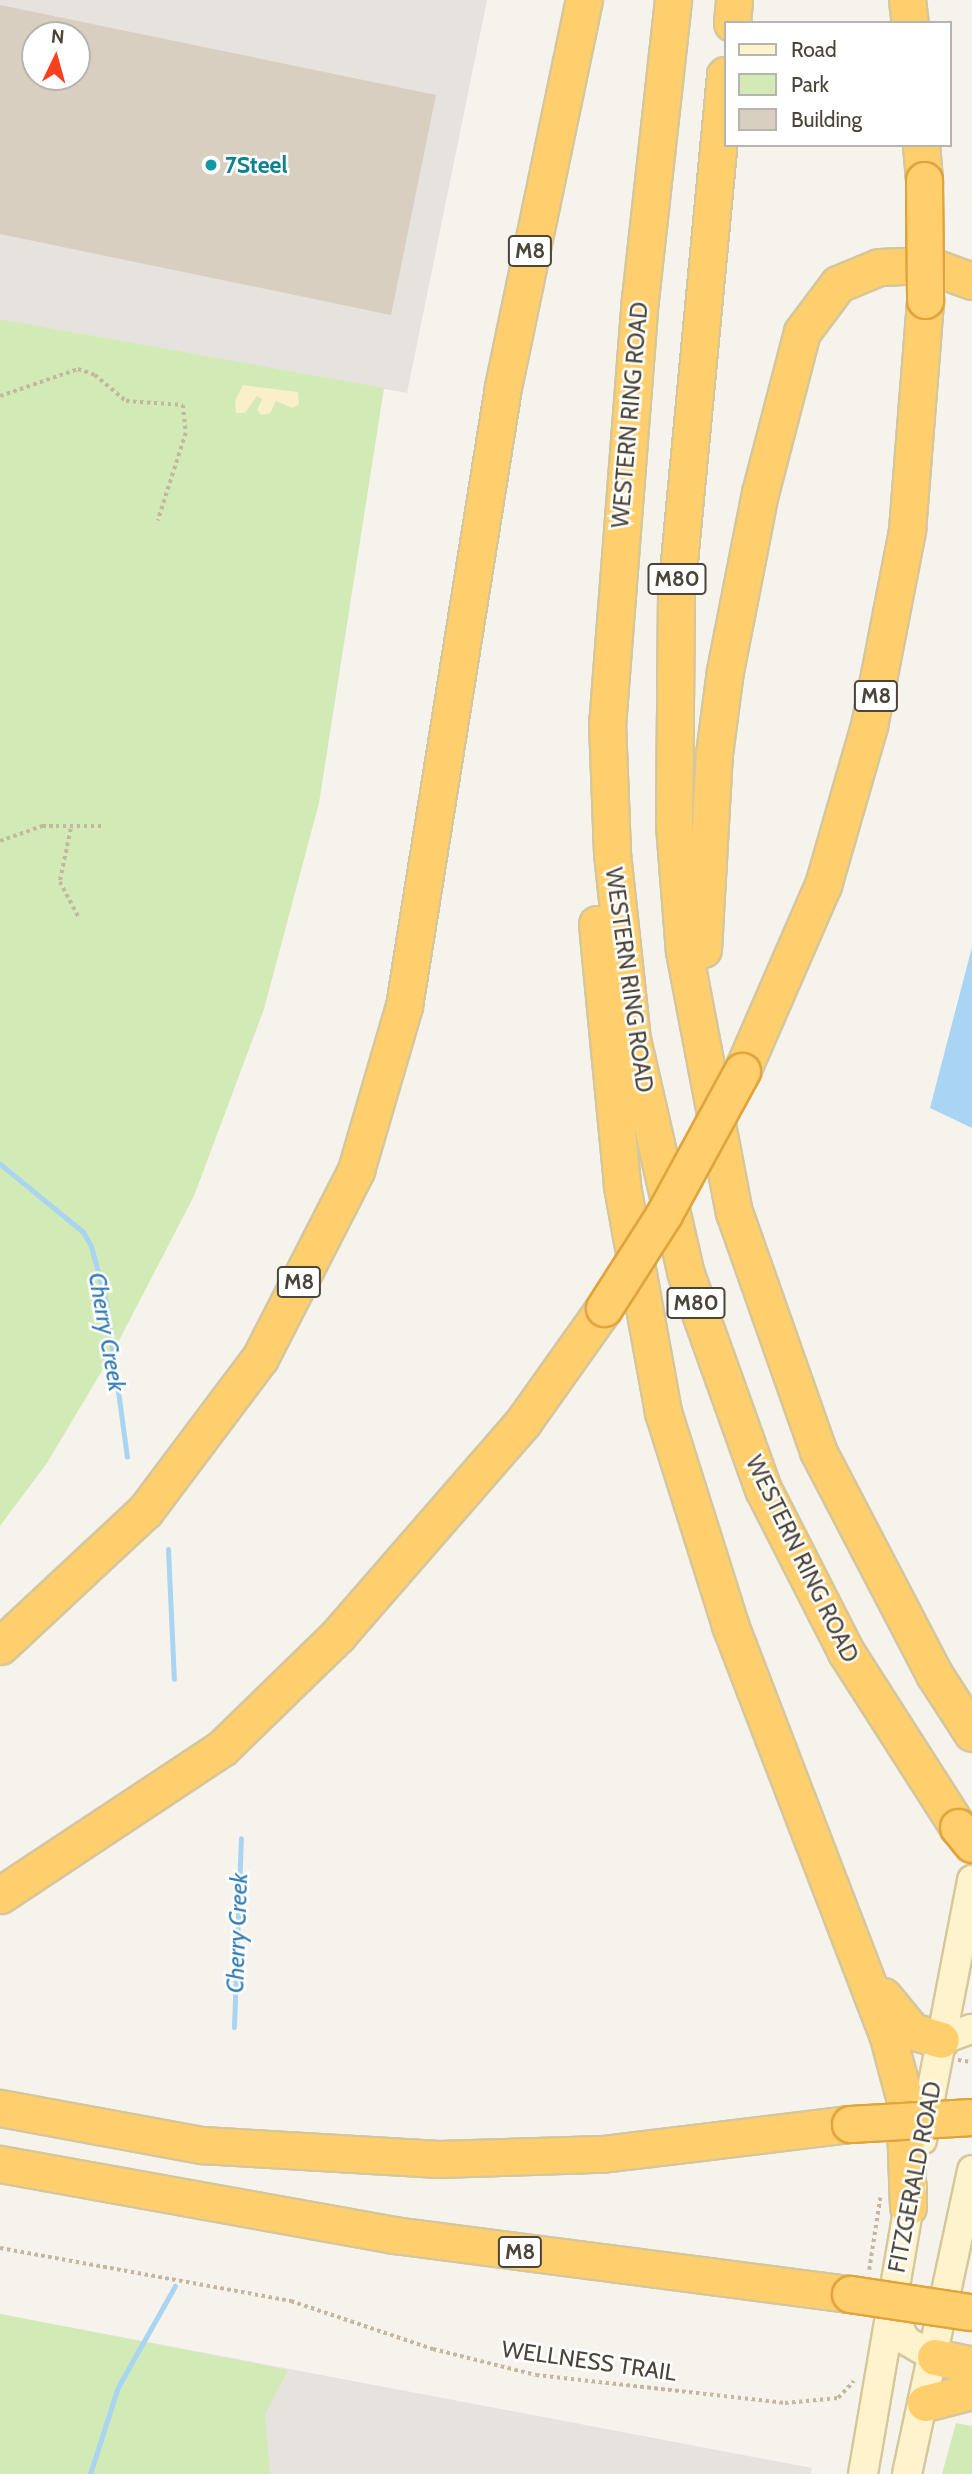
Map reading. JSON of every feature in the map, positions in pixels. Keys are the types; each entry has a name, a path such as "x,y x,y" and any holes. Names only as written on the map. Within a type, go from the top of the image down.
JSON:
{"highway":[{"name":"M8","path":"0,1646 145,1511 260,1359 356,1170 404,1006 503,387 584,0"},
{"name":"WESTERN RING ROAD","path":"673,0 640,296 607,722 612,853 631,1027 686,1274 763,1489 846,1652 965,1836"},
{"path":"732,21 734,0"},
{"path":"907,0 910,21"},
{"name":"M80","path":"724,85 687,450 674,731 684,951 734,1212 818,1451 850,1521 972,1733"},
{"name":"M8","path":"0,1895 222,1748 299,1673 403,1563 514,1432 604,1308 664,1214 742,1071 823,885 869,726 908,530 925,300 921,147"},
{"path":"710,1082 702,984 714,754 739,590 792,361 816,307 838,284 858,275 910,263 944,268 972,281"},
{"path":"607,722 597,828 597,958 622,1186 663,1412 730,1625 858,1950 904,2098 895,2197"},
{"path":"858,1950 902,2022 923,2038 956,2034"},
{"path":"0,2108 202,2145 372,2157 537,2158 850,2124 972,2117"},
{"name":"M8","path":"0,2164 394,2235 859,2285 971,2312"},
{"path":"935,2357 972,2365"},
{"path":"925,2403 972,2391"}],"main road":[{"name":"FITZGERALD ROAD","path":"863,2474 891,2310 895,2197 956,2034 972,1880"},
{"path":"907,2474 935,2357 972,2170"},
{"path":"891,2310 905,2340 935,2357"}],"path":[{"path":"0,396 78,369 95,375 126,401 183,405 186,433 158,521"},
{"path":"0,841 42,826 71,829 101,826"},
{"path":"71,829 60,882 79,917"},
{"path":"859,2285 895,2197"},
{"name":"WELLNESS TRAIL","path":"0,2248 291,2301 433,2349 536,2375 804,2403 845,2394 858,2372"}],"shaded area":[{"path":"0,0 487,0 407,393 0,319"},
{"path":"0,2314 812,2468 811,2474 0,2474"}],"green space":[{"path":"0,319 384,388 319,803 264,1009 194,1196 112,1354 47,1463 0,1526"},
{"path":"0,2314 288,2370 265,2414 270,2474 0,2474"},
{"path":"956,2423 972,2426 972,2474 942,2474"}],"sand":[{"path":"243,385 298,392 299,404 292,408 276,401 270,413 261,415 257,410 262,399 257,396 245,413 236,413 235,401"}],"water":[{"path":"972,947 972,1128 930,1108"}],"building":[{"name":"7Steel","path":"0,5 78,21 21,21 21,91 91,91 91,24 436,95 391,315 0,234"}],"waterway":[{"name":"Cherry Creek","path":"0,1164 83,1232 91,1246 106,1302 127,1457"},
{"name":"Cherry Creek","path":"168,1549 174,1679"},
{"name":"Cherry Creek","path":"234,2027 241,1838"},
{"name":"Cherry Creek","path":"90,2474 118,2387 175,2286"}],"place":[{"name":"7Steel","path":"211,165"}]}
